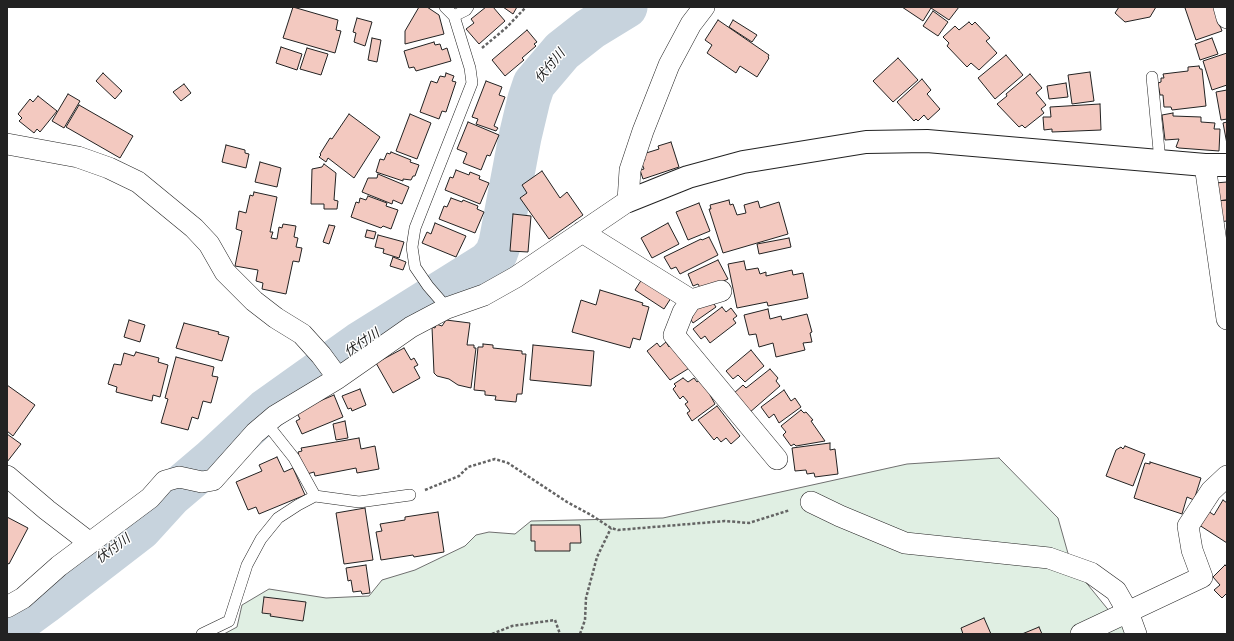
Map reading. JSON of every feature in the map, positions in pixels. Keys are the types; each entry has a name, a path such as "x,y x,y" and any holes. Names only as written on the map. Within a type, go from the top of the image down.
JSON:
{"street":[{"path":"628,202 630,170 643,131 669,66 691,24 704,7"},
{"path":"1224,7 1227,18"},
{"path":"7,607 23,598 59,566 150,498 164,481 179,476 202,482 213,480 255,433 267,424 274,416 411,327 447,308 484,295 516,277 628,202 688,177 743,162 866,142 927,141 1227,166"},
{"path":"7,144 78,157 109,168 138,182 194,228 209,244 225,272 254,300 276,318 302,334 322,355 336,375"},
{"path":"1205,165 1227,319"},
{"path":"582,232 691,300"},
{"path":"721,291 691,300 683,312 674,335 777,459"},
{"path":"7,476 47,510 90,543"},
{"path":"1082,634 1202,577 1192,550 1188,526 1211,491 1227,476"},
{"path":"811,502 840,516 905,542 1049,558 1091,573 1116,591 1128,612 1136,634"}],"lane":[{"path":"445,7 454,16 466,56 472,83 415,228 412,247 415,268 447,308"},
{"path":"454,16 466,10 468,7"},
{"path":"1152,77 1160,161"},
{"path":"267,424 294,458 315,496"},
{"path":"202,634 229,621 247,565 262,539 278,518 298,504 315,496 359,502 410,495"}],"path":[{"path":"466,56 485,46 526,7"},
{"path":"410,495 459,476 468,467 494,460 508,463 611,528 618,530 659,528 725,521 749,523 768,518 811,502"},
{"path":"580,634 585,620 586,598 597,557 611,528"},
{"path":"492,634 512,626 555,620 560,634"}],"green space":[{"path":"999,458 1058,518 1071,564 1128,634 224,634 237,627 242,605 269,589 326,598 369,596 382,580 415,570 465,546 476,535 489,532 515,534 531,521 663,518 907,464"}],"building":[{"path":"293,7 338,20 336,30 341,31 335,53 283,38"},
{"path":"419,7 427,7 439,15 444,34 405,44 405,31"},
{"path":"486,7 493,7 505,21 479,44 466,29 474,23 471,19"},
{"path":"503,7 517,7 513,14"},
{"path":"902,7 959,7 949,20 931,8 923,21"},
{"path":"1119,7 1156,7 1150,17 1125,22 1115,13"},
{"path":"1217,7 1218,20 1222,31 1196,40 1185,8"},
{"path":"933,11 948,22 938,36 923,26"},
{"path":"357,18 372,22 365,46 354,42 356,33 353,32"},
{"path":"718,20 769,55 769,58 757,77 740,66 736,73 707,53 712,45 705,40"},
{"path":"733,20 757,35 752,42 729,27"},
{"path":"969,22 972,25 975,22 990,38 986,41 997,53 979,70 971,63 967,67 947,46 949,43 943,37 955,26 959,30"},
{"path":"527,30 537,42 534,44 536,46 522,58 524,60 505,76 492,60"},
{"path":"372,38 381,40 377,62 368,60"},
{"path":"1212,38 1218,54 1200,60 1195,44"},
{"path":"434,42 435,45 440,44 442,50 447,48 451,61 416,71 414,67 409,68 404,51"},
{"path":"281,47 302,54 297,70 276,63"},
{"path":"307,48 328,54 321,75 300,69"},
{"path":"1227,53 1227,85 1212,90 1203,61"},
{"path":"1006,55 1023,75 995,99 978,78"},
{"path":"898,58 918,80 893,102 873,81"},
{"path":"1199,66 1200,69 1202,69 1206,106 1172,110 1171,107 1164,107 1163,95 1160,95 1158,83 1161,82 1161,78 1164,78 1163,74 1188,71 1188,67"},
{"path":"1090,72 1094,101 1072,104 1068,75"},
{"path":"103,73 122,91 115,99 96,81"},
{"path":"446,73 454,76 452,81 456,82 446,112 442,111 439,119 420,112 431,81 437,83 440,76 445,77"},
{"path":"1030,74 1042,88 1036,93 1046,105 1041,109 1044,113 1025,128 1022,125 1019,127 997,104 1007,96 1006,94"},
{"path":"922,79 931,90 927,94 940,109 928,120 924,115 918,121 916,119 914,121 897,102"},
{"path":"486,81 502,87 499,95 505,97 494,126 498,128 496,131 476,124 478,119 472,117"},
{"path":"1066,83 1068,97 1049,99 1047,86"},
{"path":"184,84 191,93 181,101 173,92"},
{"path":"1227,90 1227,119 1221,120 1216,92"},
{"path":"68,94 80,101 64,128 52,121"},
{"path":"38,96 57,111 40,132 37,129 34,133 19,121 22,118 18,114 30,99 33,102"},
{"path":"1100,104 1101,130 1052,132 1052,129 1044,130 1043,117 1051,117 1050,107"},
{"path":"79,105 133,136 120,158 66,127"},
{"path":"1173,113 1173,116 1201,117 1201,122 1215,123 1214,129 1220,129 1219,151 1179,148 1176,147 1179,139 1165,140 1162,115"},
{"path":"349,114 380,137 354,178 328,158 326,162 319,157 330,138 332,139"},
{"path":"410,114 431,123 417,159 396,151"},
{"path":"468,122 499,135 490,156 487,155 481,170 463,163 467,153 457,149"},
{"path":"1227,122 1227,144 1223,123"},
{"path":"671,142 679,167 643,179 640,170 644,169 641,161 645,160 643,154 659,149 658,146"},
{"path":"226,145 245,150 245,153 249,154 246,168 222,162"},
{"path":"391,152 419,165 415,176 413,176 411,180 403,179 403,181 376,172 380,159 384,160 387,153 390,154"},
{"path":"260,162 281,168 277,187 255,182"},
{"path":"324,164 336,173 334,200 338,201 337,209 324,209 324,204 311,204 312,169 322,167"},
{"path":"456,170 469,175 470,172 480,176 479,179 489,183 480,204 445,190 450,177 453,178"},
{"path":"542,171 560,198 567,192 583,215 549,239 520,198 527,193 522,185"},
{"path":"378,174 409,187 402,204 393,200 392,204 362,192 368,178 377,178"},
{"path":"1227,182 1227,200 1217,201 1215,183"},
{"path":"254,192 277,197 270,232 273,232 271,238 277,239 279,227 282,228 283,224 296,226 294,237 298,238 296,247 302,248 299,262 293,261 286,294 262,289 263,283 256,281 258,270 235,266 242,231 236,229 239,211 246,213 250,195 253,196"},
{"path":"368,196 387,203 386,206 398,210 391,229 383,226 381,228 351,217 356,202 359,203 360,198 366,200"},
{"path":"451,198 462,202 463,200 478,206 477,209 484,212 475,233 439,219 444,206 447,207"},
{"path":"729,200 730,205 733,204 737,215 746,213 744,205 758,201 760,208 779,202 788,234 723,253 709,209 711,209 710,205"},
{"path":"1227,200 1227,221 1217,222 1216,201"},
{"path":"699,203 710,231 688,240 676,212"},
{"path":"513,214 531,216 528,252 510,251"},
{"path":"435,223 466,236 456,257 422,243 427,232 431,234"},
{"path":"668,223 679,244 652,258 641,238"},
{"path":"329,225 335,226 329,244 323,242"},
{"path":"367,230 376,232 374,239 365,237"},
{"path":"378,235 404,242 399,258 383,253 384,249 375,247"},
{"path":"709,237 718,255 680,274 676,267 671,269 664,257 701,239 702,240"},
{"path":"789,238 791,247 759,254 757,244"},
{"path":"393,257 406,262 403,270 390,266"},
{"path":"718,260 728,279 702,291 698,284 693,286 688,274"},
{"path":"744,261 746,270 758,268 760,274 766,272 766,276 792,270 793,275 803,273 808,298 768,306 767,302 737,308 728,264"},
{"path":"642,279 671,298 664,309 635,290"},
{"path":"600,290 643,303 642,305 649,307 640,340 633,338 630,348 572,332 581,300 596,305"},
{"path":"712,301 716,307 693,323 691,320 695,310"},
{"path":"722,307 726,312 731,308 737,316 733,319 736,323 710,343 705,336 701,339 693,329"},
{"path":"768,309 770,319 781,316 782,320 807,314 812,332 810,333 812,342 803,343 805,350 776,357 773,343 759,347 756,334 749,335 744,315"},
{"path":"129,320 145,325 140,342 124,337"},
{"path":"446,320 470,323 467,345 474,345 474,348 476,348 471,388 458,385 449,379 437,376 434,373 432,327 435,328 436,324 442,326"},
{"path":"184,323 219,332 218,334 229,337 222,361 176,348"},
{"path":"666,342 669,347 673,343 691,367 670,380 647,351 657,343 660,347"},
{"path":"483,344 493,345 493,348 522,351 522,354 526,354 522,394 517,394 516,402 495,400 496,396 485,395 485,391 474,390 478,347 483,347"},
{"path":"533,345 594,351 591,386 530,380"},
{"path":"404,348 411,360 414,358 418,365 414,367 420,378 393,393 376,363"},
{"path":"751,350 764,366 745,382 738,375 733,379 726,371"},
{"path":"136,352 159,358 158,362 168,365 160,397 153,395 152,401 116,392 117,387 108,384 114,364 121,365 124,353 134,356"},
{"path":"176,357 214,367 212,376 218,377 211,403 203,401 198,419 192,417 188,430 161,423 168,399 165,398"},
{"path":"770,369 778,378 776,381 780,386 749,413 733,394 743,385 746,388"},
{"path":"683,378 688,382 694,378 697,382 701,379 713,393 710,395 715,404 692,421 687,413 690,411 685,404 688,402 683,396 680,399 673,389 676,386 674,384"},
{"path":"7,385 35,405 13,436 7,431"},
{"path":"360,389 366,405 352,411 351,408 348,409 342,396"},
{"path":"784,390 791,401 795,398 801,407 779,423 774,414 769,418 761,407"},
{"path":"334,395 343,417 302,434 296,421 300,419 296,411"},
{"path":"717,406 740,436 731,444 726,438 721,442 717,437 714,440 698,420"},
{"path":"801,410 804,413 806,412 813,420 811,421 825,441 796,446 794,444 791,446 783,435 786,432 781,426"},
{"path":"345,421 348,438 336,440 333,424"},
{"path":"7,434 21,444 7,462"},
{"path":"359,438 361,449 375,446 379,469 357,473 356,468 315,476 314,472 307,474 298,452 302,451 301,448"},
{"path":"830,443 830,450 835,449 838,474 815,477 814,473 807,474 806,470 795,471 792,448"},
{"path":"1125,446 1145,454 1133,486 1106,476 1116,450 1121,447 1123,449"},
{"path":"277,457 284,472 293,468 305,495 259,514 256,507 248,510 236,482 262,471 259,465"},
{"path":"1150,462 1201,478 1194,500 1187,497 1182,514 1134,498 1145,463 1150,464"},
{"path":"1223,500 1227,503 1227,543 1196,523 1205,509 1214,515"},
{"path":"365,508 373,560 344,564 336,513"},
{"path":"438,512 444,552 381,560 376,532 382,531 380,524 405,520 405,517"},
{"path":"7,517 28,528 9,564 7,563"},
{"path":"531,525 580,525 581,543 570,543 570,551 535,551 535,541 531,541"},
{"path":"366,565 370,593 362,594 361,591 353,592 351,580 348,581 346,568"},
{"path":"1225,565 1227,567 1227,593 1222,598 1214,590 1220,585 1213,577"},
{"path":"264,597 306,602 303,621 270,616 271,614 262,613"},
{"path":"984,618 991,634 963,634 961,628"},
{"path":"1039,627 1042,634 1022,634"}],"waterway":[{"name":"伏付川","path":"7,630 140,529 171,495 211,461 266,410 360,343 488,263 496,254 500,243 520,137 534,84 562,51 590,29 626,7"}]}
